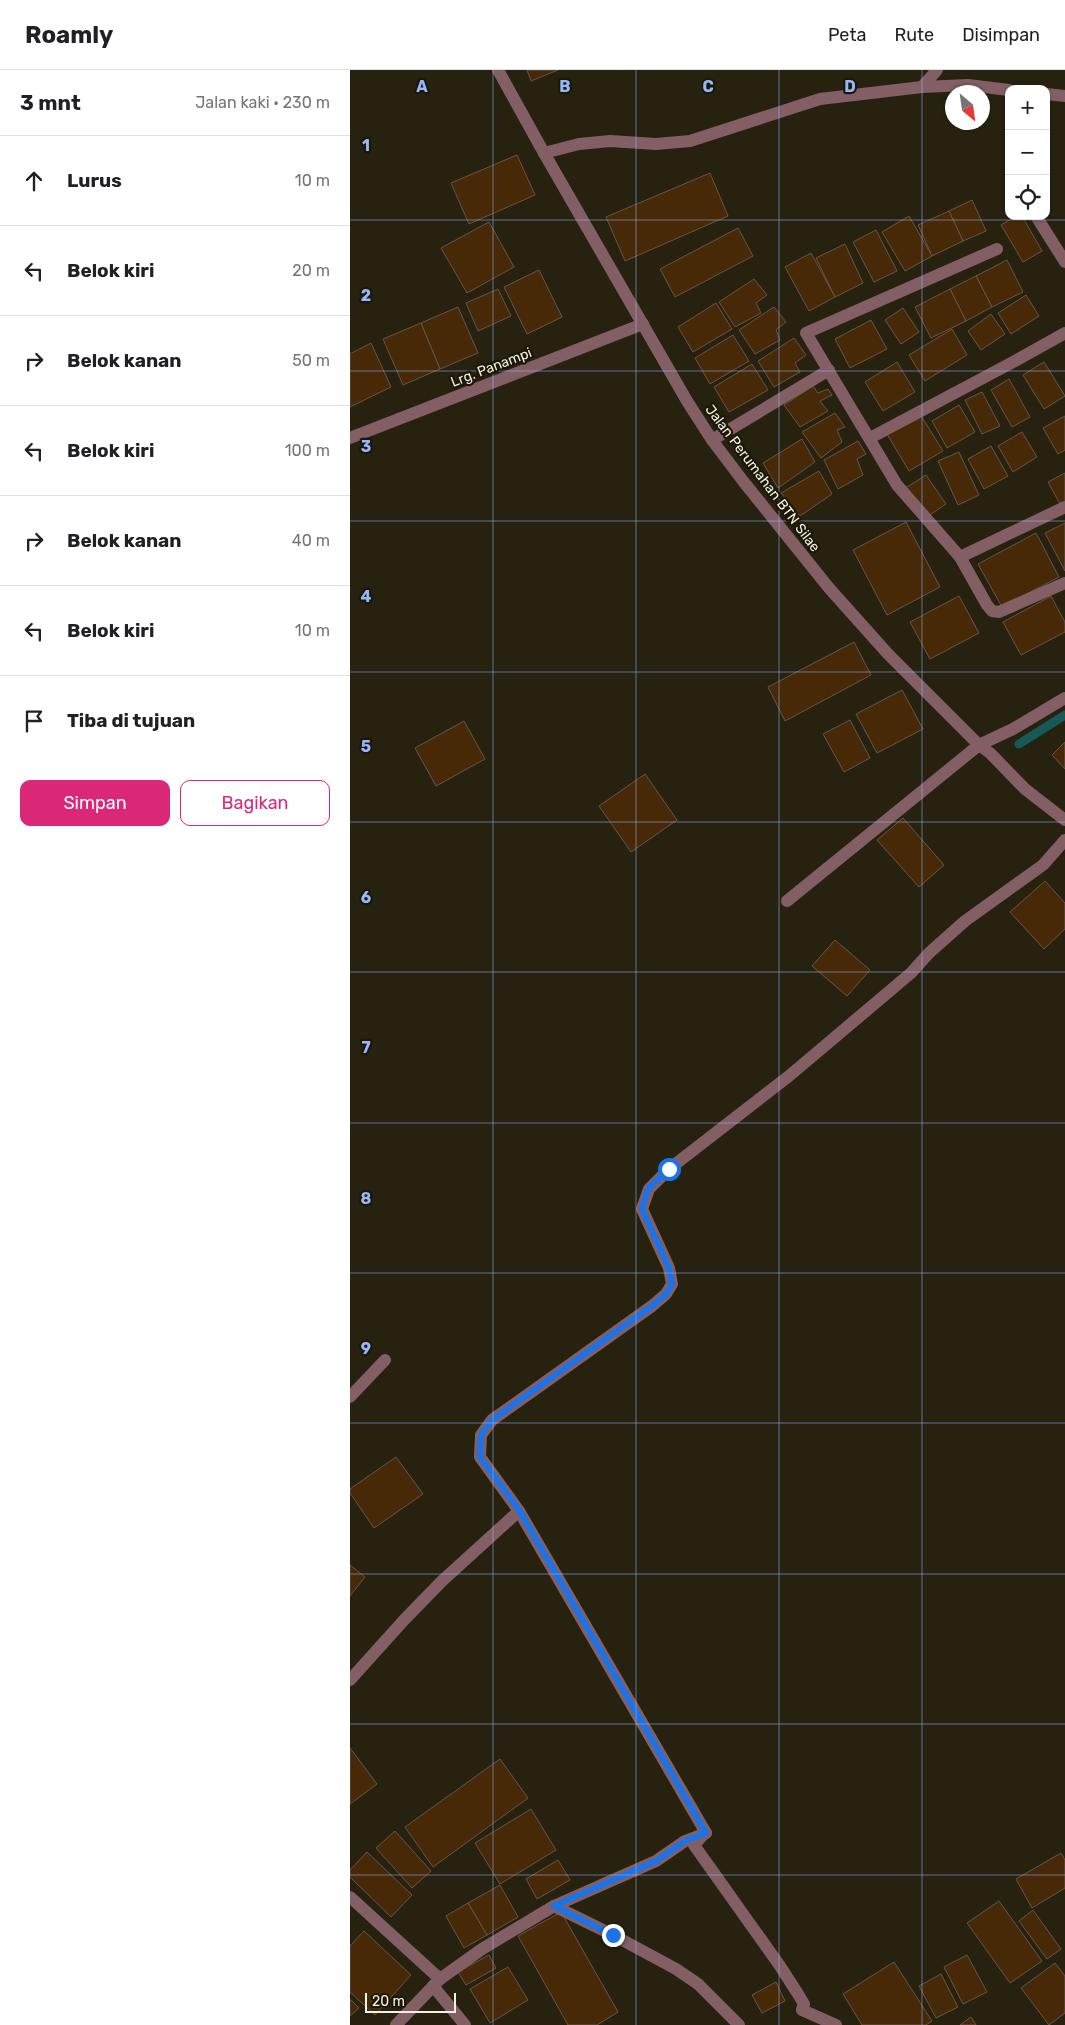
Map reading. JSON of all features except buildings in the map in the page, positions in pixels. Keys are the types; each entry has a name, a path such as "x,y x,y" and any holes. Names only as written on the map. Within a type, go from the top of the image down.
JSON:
{"street":[{"name":"Jalan Perumahan BTN Silae","path":"498,70 687,401 712,440 786,537 888,654 1025,789 1065,820"},
{"path":"922,87 937,70"},
{"path":"544,153 579,144 610,141 656,144 690,141 820,99 922,87 968,84 1005,89"},
{"path":"1050,94 1065,96"},
{"path":"1039,220 1065,262"},
{"path":"998,249 806,333 897,485 960,557 992,611 999,612 1065,583"},
{"name":"Lrg. Panampi","path":"350,438 643,324"},
{"path":"870,438 1015,362 1065,333"},
{"path":"712,440 829,370"},
{"path":"960,557 1065,507"},
{"path":"787,901 979,745 1013,729 1065,698"},
{"path":"706,1833 519,1510 480,1457 481,1435 492,1420 652,1306 666,1294 672,1284 669,1268 642,1209 648,1189 669,1169 804,1064 910,973 929,953 965,922 1042,865 1065,840"},
{"path":"350,1397 385,1360"},
{"path":"350,1680 404,1620 519,1510"},
{"path":"396,2025 436,1983 482,1949 554,1906 656,1861 685,1841 706,1833"},
{"path":"706,1833 694,1845 780,1966 804,2004 802,2010 836,2025"},
{"path":"350,1897 436,1983 465,2025"},
{"path":"554,1906 676,1969 698,1984 739,2025"}],"waterway":[{"path":"1019,744 1065,715"}],"route":[{"path":"613,1935 554,1906 656,1861 685,1841 706,1833 519,1510 480,1457 481,1435 492,1420 652,1306 666,1294 672,1284 669,1268 647,1224 642,1209 648,1189 669,1169"}]}
